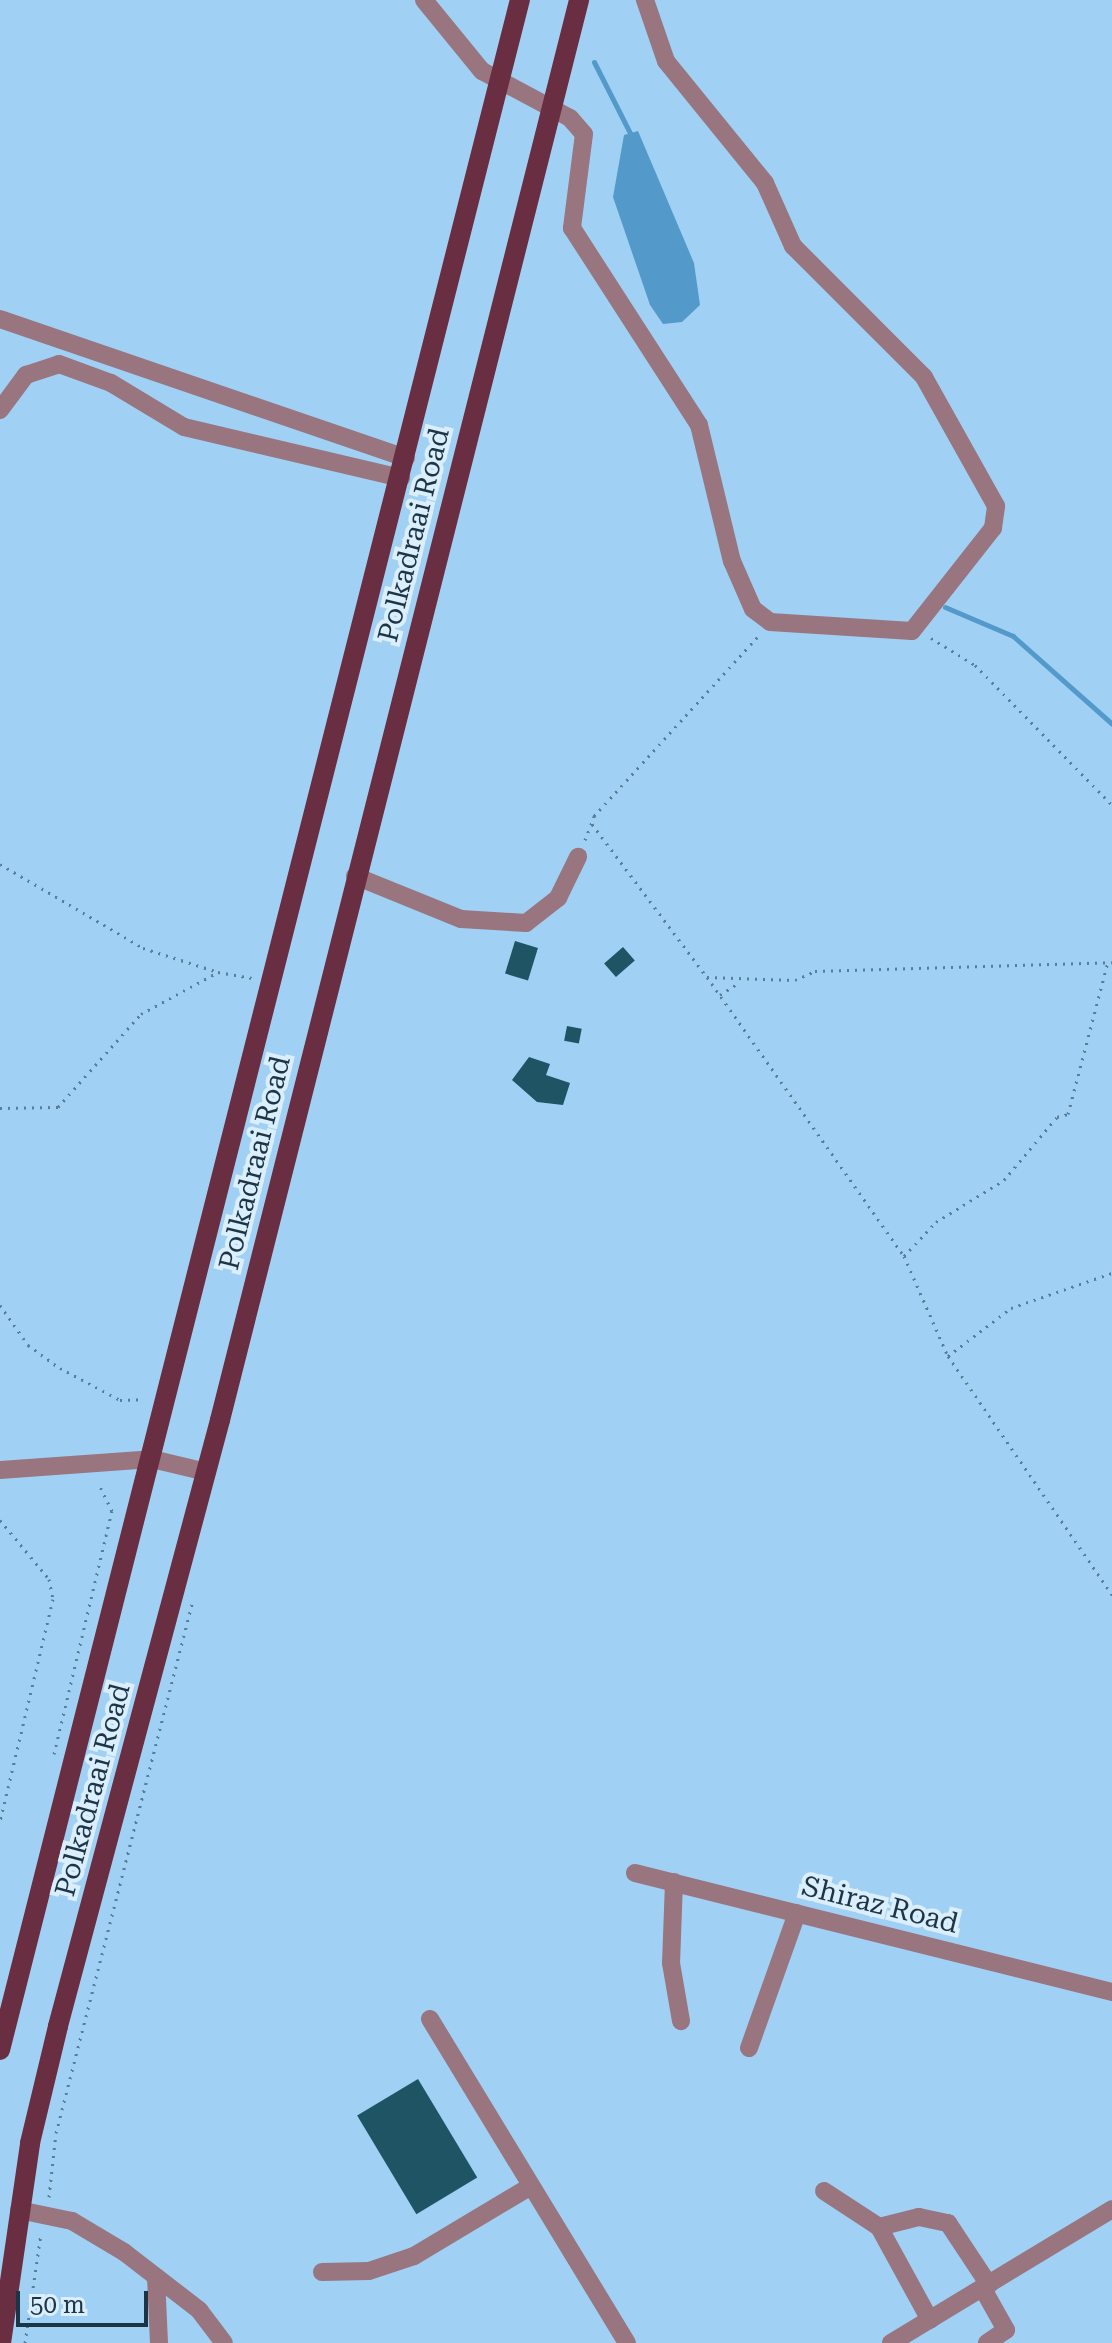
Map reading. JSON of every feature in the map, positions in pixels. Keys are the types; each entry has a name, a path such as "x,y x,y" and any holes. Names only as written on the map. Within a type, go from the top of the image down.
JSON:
{"main road":[{"name":"Polkadraai Road","path":"0,2050 520,0"},
{"name":"Polkadraai Road","path":"1,2343 19,2210 58,2026 206,1472 579,0"}],"street":[{"path":"424,0 482,71 575,121 587,141 572,228 699,425 740,585 770,622 912,631 993,528 996,506 924,377 793,246 765,183 666,61 645,0"},
{"path":"0,319 406,458"},
{"path":"0,410 26,375 59,364 111,383 184,427 401,478"},
{"path":"355,876 461,919 526,923 553,906 578,857"},
{"path":"0,1470 152,1459 206,1472"},
{"name":"Shiraz Road","path":"635,1873 1112,1992"},
{"path":"674,1882 669,1934 681,2021"},
{"path":"749,2048 797,1913"},
{"path":"430,2019 627,2343"},
{"path":"322,2272 369,2271 414,2256 531,2186"},
{"path":"824,2191 879,2227 930,2320"},
{"path":"891,2343 1112,2209"},
{"path":"19,2210 72,2221 156,2277 215,2325 224,2343"},
{"path":"879,2227 919,2217 948,2223 986,2287 1010,2336 987,2343"},
{"path":"156,2277 159,2343"}],"path":[{"path":"578,857 592,824 770,622"},
{"path":"912,631 975,665 1112,805"},
{"path":"592,824 707,977 904,1256 948,1356 1112,1595"},
{"path":"0,864 143,948 218,972 272,981"},
{"path":"707,977 740,982 795,980 815,971 1110,962 1068,1114 1057,1117 1004,1180 936,1222 904,1256"},
{"path":"0,1108 58,1107 141,1014 218,972"},
{"path":"719,996 740,982"},
{"path":"948,1356 1011,1308 1112,1273"},
{"path":"0,1305 28,1345 60,1368 120,1400 143,1399"},
{"path":"51,1767 112,1511 103,1486 88,1477"},
{"path":"0,1520 49,1579 53,1599 0,1822"},
{"path":"51,2201 46,2183 56,2133 194,1595"},
{"path":"25,2343 38,2239 47,2227"}],"water":[{"path":"638,131 694,263 700,305 682,322 663,324 650,305 613,197 624,135"}],"building":[{"path":"515,941 538,948 528,981 505,974"},
{"path":"623,947 635,961 616,977 604,963"},
{"path":"567,1026 582,1029 579,1044 564,1041"},
{"path":"529,1057 550,1064 546,1075 570,1083 563,1105 537,1102 512,1080"},
{"path":"418,2079 477,2178 416,2214 357,2116"}],"waterway":[{"path":"594,62 630,133"},
{"path":"945,607 1013,636 1112,724"}]}
